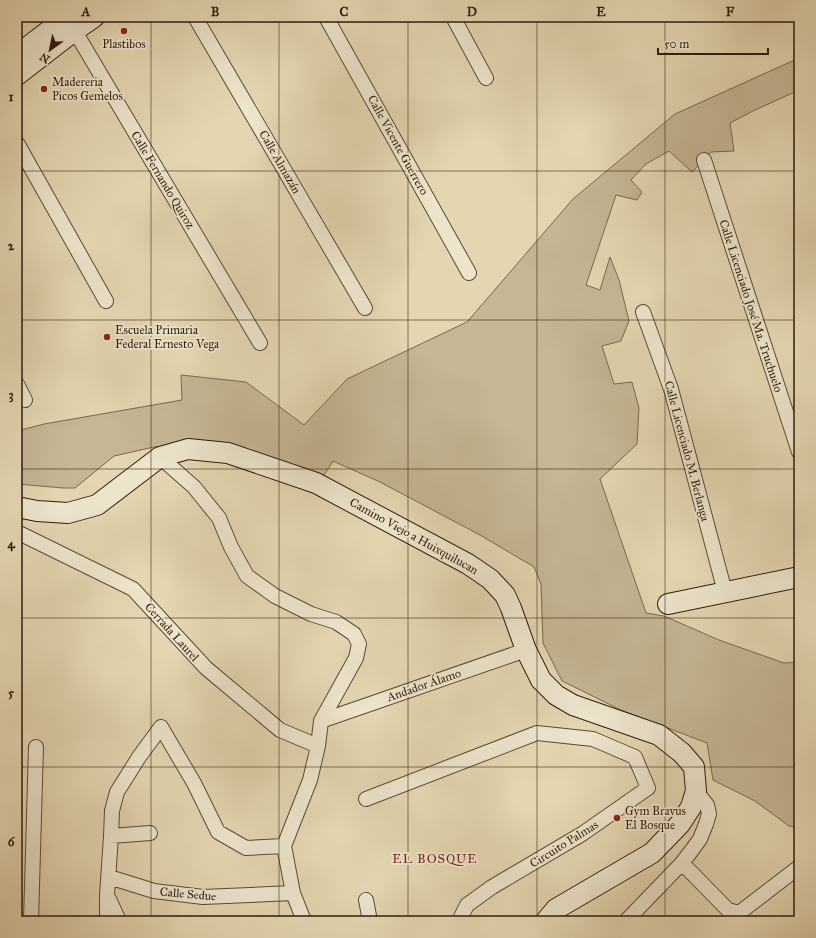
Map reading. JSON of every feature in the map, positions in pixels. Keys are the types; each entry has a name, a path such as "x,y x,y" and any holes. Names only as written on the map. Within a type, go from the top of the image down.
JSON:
{"main road":[{"path":"17,55 68,21 94,17"},
{"path":"17,75 68,21"},
{"name":"Camino Viejo a Huixquilucan","path":"17,507 37,511 68,513 97,505 160,458 188,449 228,453 316,483 468,564 490,579 506,595 526,650 541,680 556,695 573,704 659,735 682,753 694,767 696,791 691,807 680,824 652,853 556,909 546,921"},
{"path":"668,604 799,577"}],"street":[{"name":"Calle Almazán","path":"195,17 365,308"},
{"name":"Calle Vicente Guerrero","path":"326,17 469,273"},
{"path":"453,17 486,78"},
{"name":"Calle Fernando Quiroz","path":"68,21 260,343"},
{"path":"17,143 106,301"},
{"name":"Calle Licenciado José Ma. Truchuelo","path":"704,160 799,452"},
{"name":"Calle Licenciado M. Berlanga","path":"643,312 671,389 725,592"},
{"path":"17,384 25,400"},
{"path":"160,458 194,487 219,518 231,547 247,576 275,596 311,614 336,622 354,634 359,644 356,658 321,721 318,746 310,780 284,846 293,893 304,921"},
{"name":"Cerrada Laurel","path":"17,532 133,589 206,668 280,730 318,746"},
{"name":"Andador Álamo","path":"321,721 526,650"},
{"path":"107,921 112,812 117,792 160,727 194,783 218,832 246,848 284,846"},
{"name":"Circuito Palmas","path":"366,799 537,733 593,739 635,757 648,788 582,834 492,887 467,905 460,921"},
{"path":"31,921 36,747"},
{"path":"626,921 682,862 700,838 709,814 707,805 696,791"},
{"path":"111,836 150,833"},
{"path":"682,862 728,910 739,913 799,867"},
{"name":"Calle Sedue","path":"108,877 154,891 203,898 293,893"},
{"path":"107,895 119,921"},
{"path":"366,900 370,921"}],"shaded area":[{"path":"799,58 799,90 730,123 734,151 711,152 692,172 669,151 646,164 631,180 642,192 637,200 616,195 586,285 600,290 610,257 619,280 629,321 621,341 602,346 614,384 632,382 639,408 637,444 600,479 646,613 664,616 719,640 784,663 799,662 799,828 789,826 755,801 713,780 707,743 621,710 562,681 543,643 541,584 534,567 480,535 380,482 333,461 321,480 191,445 154,447 114,456 75,488 17,484 17,431 44,424 182,400 181,375 246,382 304,425 347,379 467,322 573,199 675,114"}],"place":[{"name":"Plastibos","path":"124,31"},
{"name":"Madereria Picos Gemelos","path":"44,89"},
{"name":"Escuela Primaria Federal Ernesto Vega","path":"107,337"},
{"name":"Gym Bravus El Bosque","path":"617,818"}],"district":[{"name":"EL BOSQUE","path":"435,859"}]}
